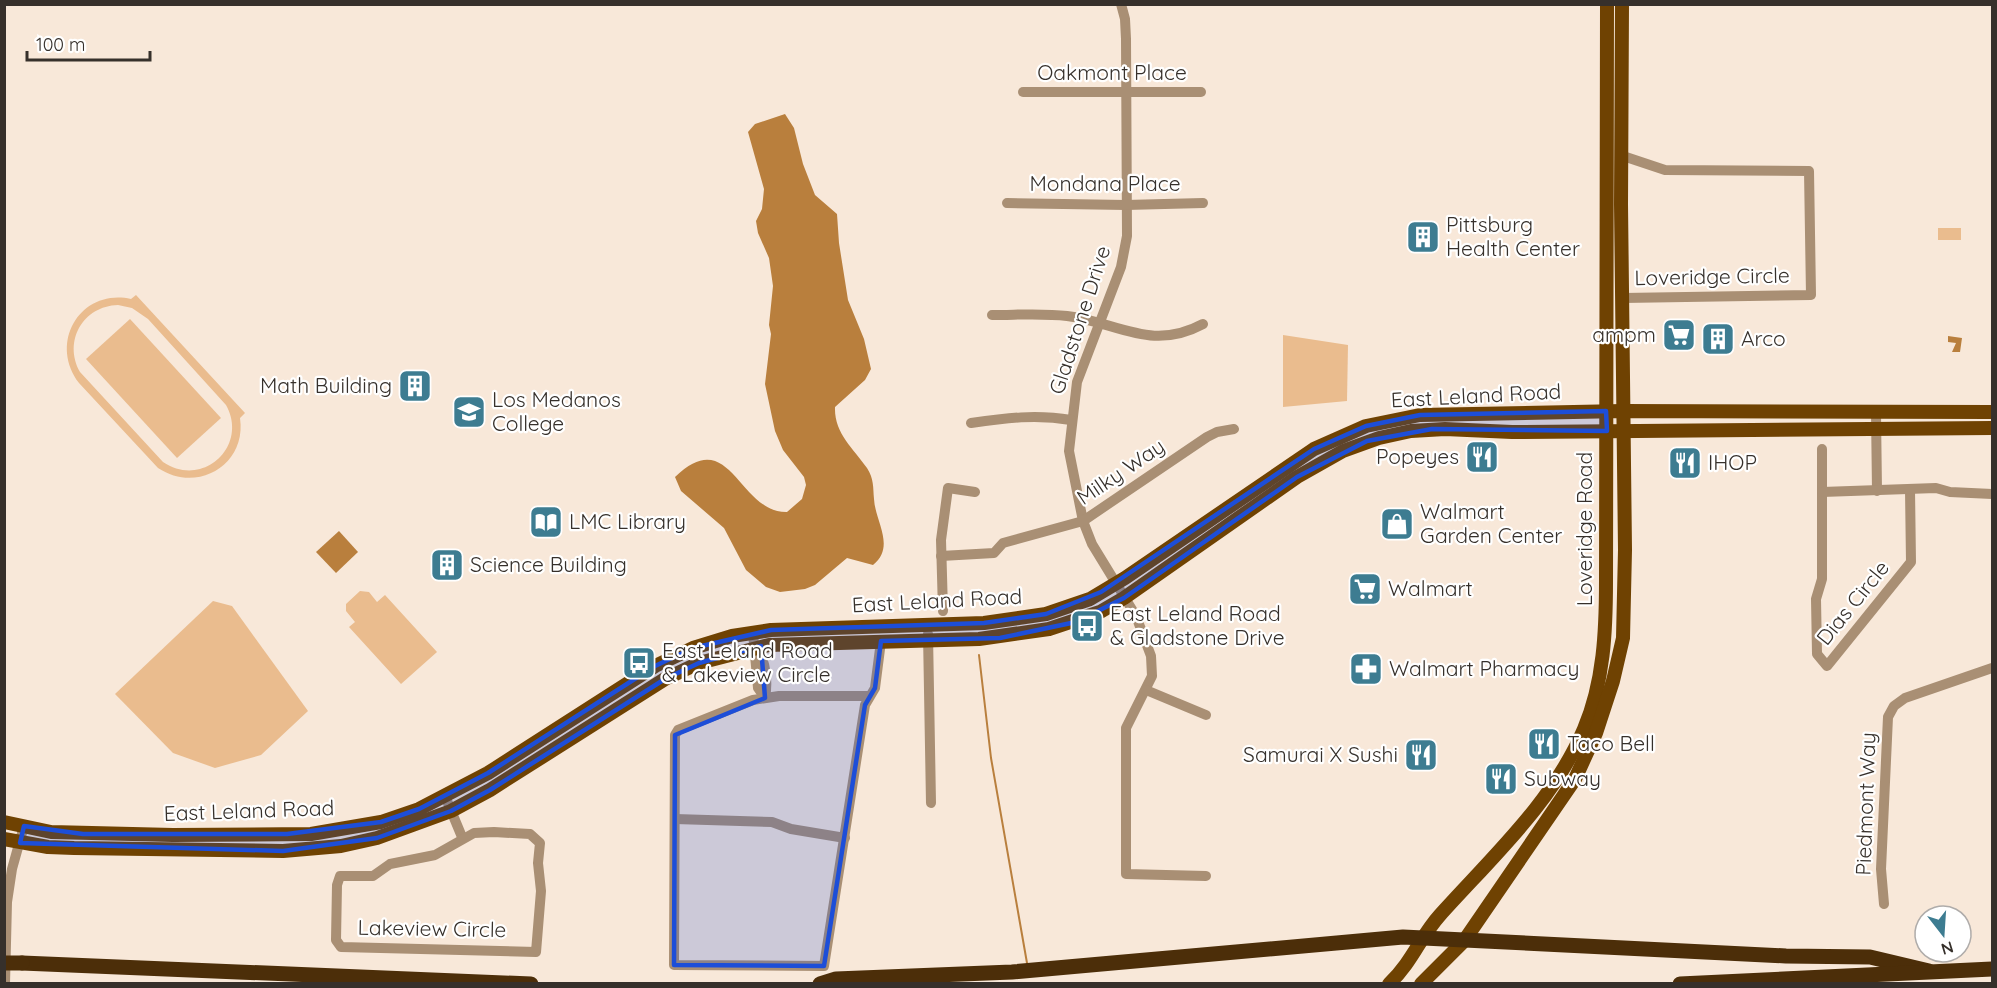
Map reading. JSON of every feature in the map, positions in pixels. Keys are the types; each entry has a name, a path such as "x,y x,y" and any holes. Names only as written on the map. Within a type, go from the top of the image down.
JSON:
{"highway":[{"path":"820,984 836,979 1047,969 1403,937 1423,940 1870,957 1929,971"},
{"path":"4,963 531,984"},
{"path":"1680,984 1992,969"}],"main road":[{"name":"Loveridge Road","path":"1389,984 1407,966 1435,921 1531,816 1559,777 1585,728 1597,683 1605,637 1606,4"},
{"name":"Loveridge Road","path":"1421,984 1464,941 1575,779 1596,733 1613,681 1623,638 1624,430 1620,155 1622,4"},
{"path":"1606,39 1622,45"},
{"name":"East Leland Road","path":"4,839 20,843 74,848 139,842 311,834 381,822 419,809 445,796 488,772 655,666 693,648 753,633 812,628 994,622 1038,616 1069,608 1116,584 1314,449 1366,426 1420,415 1606,411 1992,412"},
{"name":"East Leland Road","path":"4,822 51,832 139,842 283,851 323,848 377,838 451,811 490,790 665,679 699,663 756,647 1000,638 1049,629 1100,612 1124,598 1297,477 1343,451 1367,441 1432,429 1607,431 1992,428"}],"street":[{"name":"Gladstone Drive","path":"1121,4 1125,19 1127,92 1127,236 1121,267 1077,382 1069,451 1083,521 1092,544 1136,616 1151,656 1152,676 1126,728 1126,874 1206,876"},
{"name":"Oakmont Place","path":"1023,92 1201,92"},
{"name":"Loveridge Circle","path":"1620,155 1665,170 1809,171 1811,295 1623,298"},
{"name":"Mondana Place","path":"1006,203 1126,205 1203,203"},
{"path":"992,315 1069,316 1127,333 1158,336 1190,331 1203,324"},
{"path":"1876,413 1877,491"},
{"path":"972,423 1018,416 1046,416 1071,420"},
{"name":"Milky Way","path":"941,556 994,553 1003,543 1083,521 1207,437 1217,432 1234,429"},
{"name":"Dias Circle","path":"1822,449 1821,582 1816,599 1817,654 1827,666 1909,564 1910,490"},
{"path":"943,611 941,556 948,488 975,492"},
{"path":"1822,492 1936,488 1950,492 1992,494"},
{"path":"928,625 931,803"},
{"path":"753,633 756,647 753,658 758,688 765,698"},
{"path":"870,696 753,700 678,730 675,735 674,965 824,966 865,705 870,696 874,688 880,641"},
{"name":"Piedmont Way","path":"1884,904 1881,869 1888,717 1894,706 1905,698 1992,668"},
{"path":"1146,690 1206,714"},
{"path":"445,796 462,837"},
{"path":"675,819 772,822 791,829 845,838"},
{"path":"5,984 8,902 24,826"},
{"name":"Lakeview Circle","path":"474,832 530,834 540,843 538,863 541,891 536,952 341,947 336,940 337,885 340,876 373,876 390,864 435,855 462,837 474,832"}],"highlighted area":[{"path":"1606,411 1607,431 1432,429 1367,441 1297,477 1124,598 1076,622 1000,638 881,641 875,688 865,705 824,966 674,965 675,735 765,698 761,646 699,663 665,679 490,790 451,811 377,838 283,851 20,843 24,826 83,834 287,834 381,822 419,809 488,773 655,666 693,648 771,630 984,623 1046,614 1101,592 1314,449 1366,426 1420,415"}],"shaded area":[{"path":"785,114 794,128 803,164 815,195 837,214 848,300 864,339 871,369 865,380 835,407 836,416 841,432 871,476 875,507 884,542 880,558 873,565 847,558 815,585 805,589 780,592 766,587 746,570 724,528 681,491 675,477 694,463 709,460 722,465 770,509 787,512 802,499 806,485 804,477 783,450 775,431 765,384 771,334 769,325 773,286 769,258 758,233 756,221 762,209 764,189 748,132 755,124"},
{"path":"1938,228 1961,228 1961,240 1938,240"},
{"path":"136,295 245,413 240,418 240,435 236,449 216,470 203,476 188,478 173,475 158,468 79,383 70,367 67,351 69,336 84,310 97,302 113,298 131,299","holes":["118,305 132,308 148,319 226,405 232,420 231,435 227,448 207,467 193,470 178,469 163,462 80,372 75,360 75,337 86,318 106,307"]},
{"path":"130,319 221,418 177,458 86,359"},
{"path":"1283,335 1348,345 1347,401 1283,407"},
{"path":"1948,336 1962,338 1960,352 1952,352 1956,343 1948,342"},
{"path":"339,531 358,552 336,573 316,552"},
{"path":"360,591 369,592 377,602 385,595 437,652 401,684 349,627 355,622 346,611 346,604"},
{"path":"213,601 232,606 308,711 261,755 215,768 173,753 115,694"}],"waterway":[{"path":"979,655 991,758 1027,963"}],"tram line":[{"path":"4,983 24,984"}],"place":[{"name":"Pittsburg Health Center","path":"1423,237"},
{"name":"ampm","path":"1679,335"},
{"name":"Arco","path":"1718,339"},
{"name":"Math Building","path":"415,386"},
{"name":"Los Medanos College","path":"469,412"},
{"name":"Popeyes","path":"1482,457"},
{"name":"IHOP","path":"1685,463"},
{"name":"LMC Library","path":"546,522"},
{"name":"Walmart Garden Center","path":"1397,524"},
{"name":"Science Building","path":"447,565"},
{"name":"Walmart","path":"1365,589"},
{"name":"East Leland Road & Gladstone Drive","path":"1087,626"},
{"name":"East Leland Road & Lakeview Circle","path":"639,663"},
{"name":"Walmart Pharmacy","path":"1366,669"},
{"name":"Taco Bell","path":"1544,744"},
{"name":"Samurai X Sushi","path":"1421,755"},
{"name":"Subway","path":"1501,779"}]}
